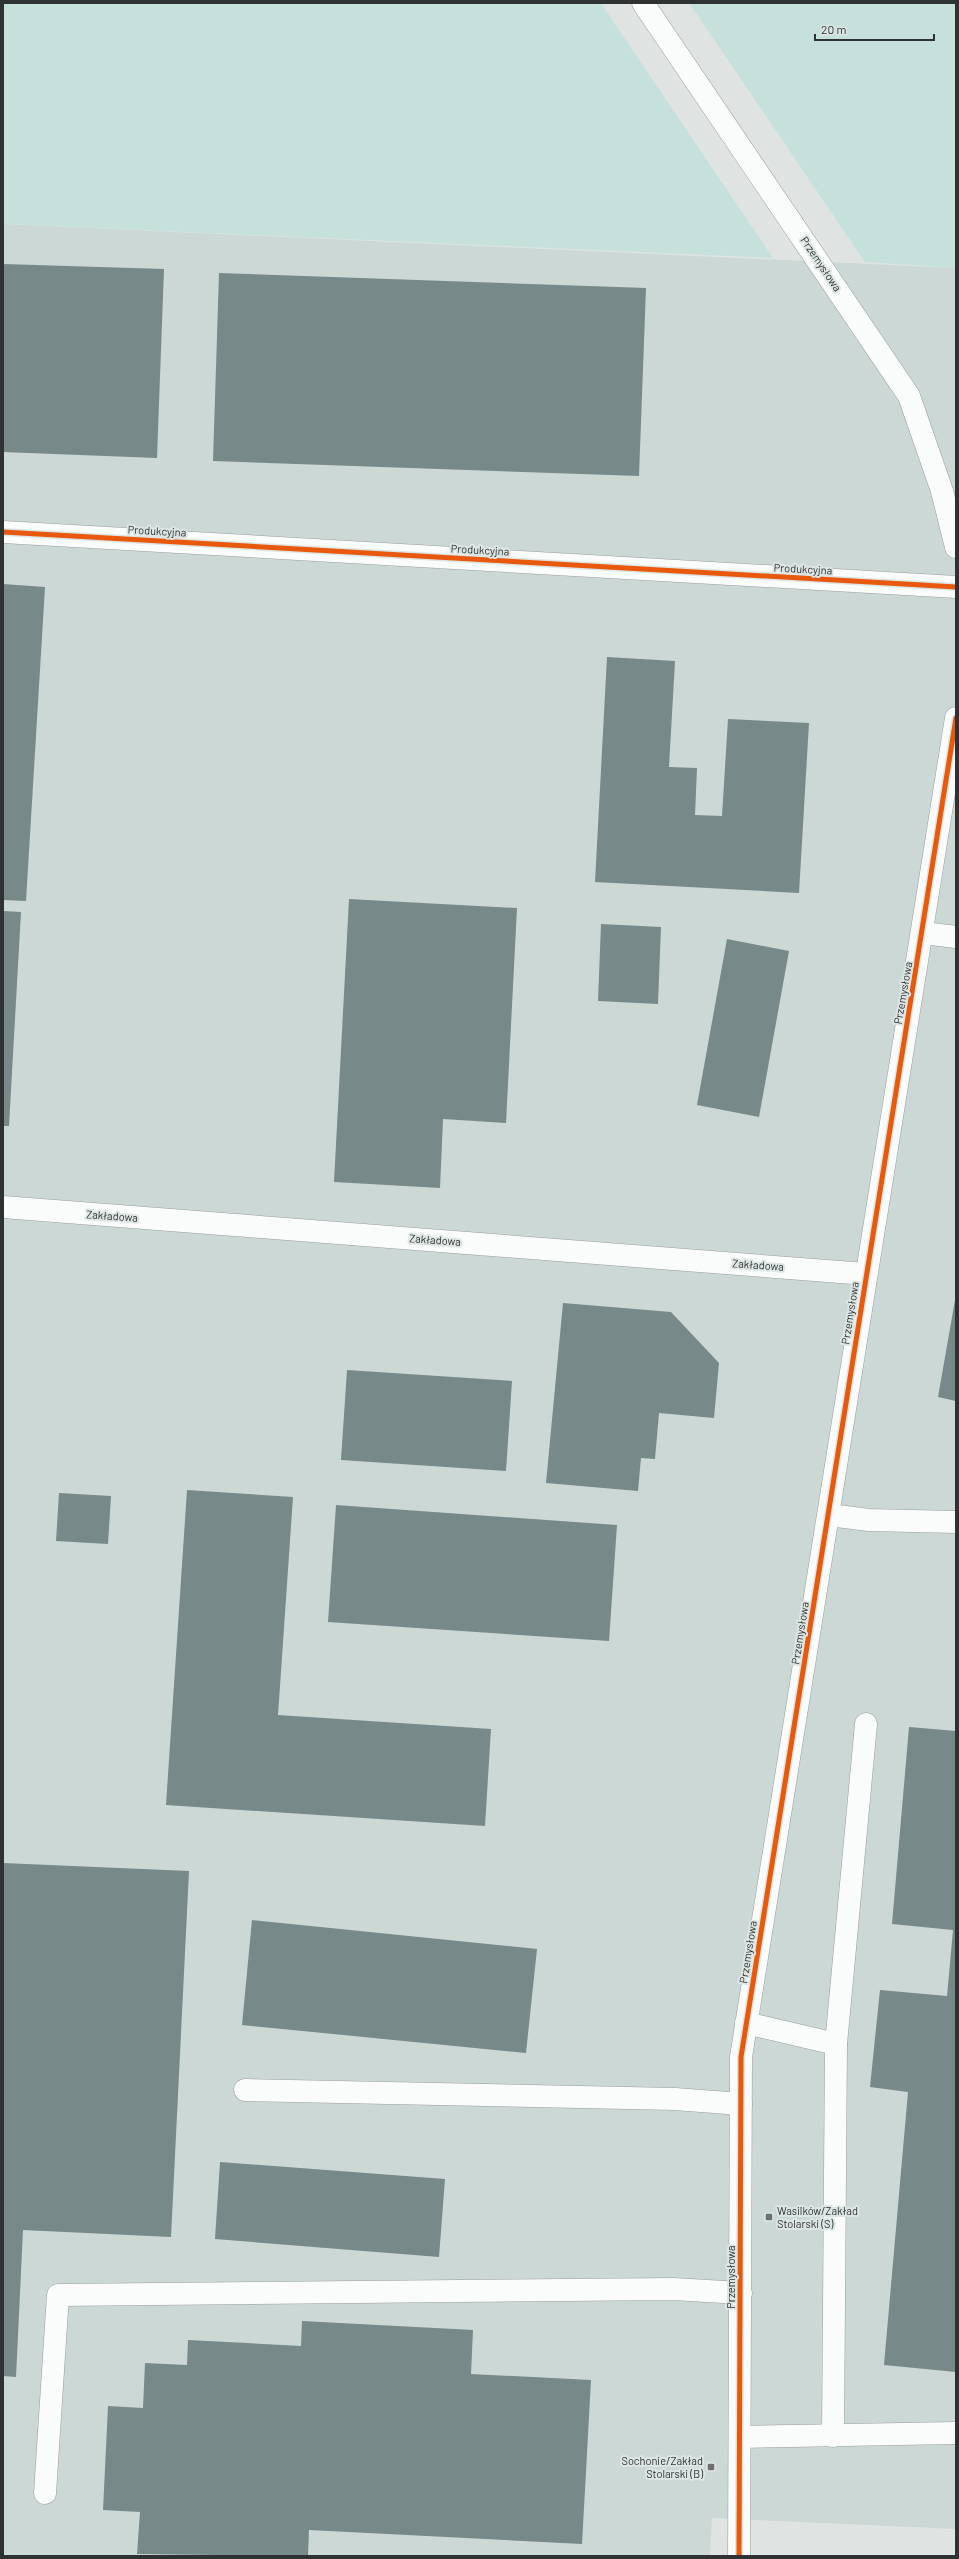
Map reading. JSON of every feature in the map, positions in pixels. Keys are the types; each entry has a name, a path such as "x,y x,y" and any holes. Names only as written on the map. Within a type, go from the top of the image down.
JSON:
{"street":[{"name":"Przemysłowa","path":"643,3 909,396 942,491 956,547"},
{"name":"Produkcyjna","path":"3,532 956,587"},
{"name":"Przemysłowa","path":"739,2556 741,2437 741,2056 829,1515 866,1274 923,933 956,718"},
{"path":"923,933 956,937"},
{"name":"Zakładowa","path":"3,1207 866,1274"},
{"path":"829,1515 869,1520 956,1522"},
{"path":"833,2436 836,2044 866,1724"},
{"path":"746,2022 836,2044"},
{"path":"245,2090 675,2099 741,2104"},
{"path":"45,2493 58,2294 673,2289 741,2293"},
{"path":"741,2437 956,2433"}],"shaded area":[{"path":"3,224 956,268 956,2529 712,2518 710,2556 3,2556"}],"green space":[{"path":"3,3 601,3 773,258 3,224"},
{"path":"689,3 956,3 956,268 865,262"}],"building":[{"path":"3,264 164,269 157,458 3,452"},
{"path":"219,273 646,288 639,476 213,461"},
{"path":"3,584 45,587 26,901 3,900"},
{"path":"607,657 675,661 669,767 697,768 695,815 722,816 728,719 809,723 799,893 595,882"},
{"path":"349,899 517,908 506,1123 443,1119 440,1188 334,1182"},
{"path":"3,911 21,912 9,1126 3,1126"},
{"path":"601,924 661,927 658,1004 598,1001"},
{"path":"727,939 789,951 759,1117 697,1105"},
{"path":"956,1300 956,1401 938,1397"},
{"path":"563,1303 671,1312 719,1363 714,1418 659,1413 655,1459 641,1458 638,1491 546,1483"},
{"path":"347,1370 512,1381 506,1471 341,1460"},
{"path":"187,1490 293,1497 278,1715 491,1729 485,1826 166,1805"},
{"path":"59,1493 111,1496 108,1544 56,1541"},
{"path":"336,1505 617,1525 609,1641 328,1622"},
{"path":"909,1727 956,1731 956,2372 884,2365 908,2092 870,2087 880,1990 947,1996 953,1930 892,1924"},
{"path":"3,1863 189,1871 171,2237 23,2230 16,2377 3,2376"},
{"path":"252,1920 537,1949 526,2053 242,2025"},
{"path":"220,2162 445,2179 439,2257 215,2239"},
{"path":"302,2321 473,2330 471,2374 591,2380 582,2544 309,2530 308,2556 137,2554 140,2512 103,2510 108,2406 143,2408 145,2363 187,2365 188,2340 301,2346"}],"cycle path":[{"path":"3,532 956,587"},
{"path":"739,2556 741,2057 956,718"}],"place":[{"name":"Wasilków/Zakład Stolarski (S)","path":"769,2217"},
{"name":"Sochonie/Zakład Stolarski (B)","path":"711,2467"}]}
